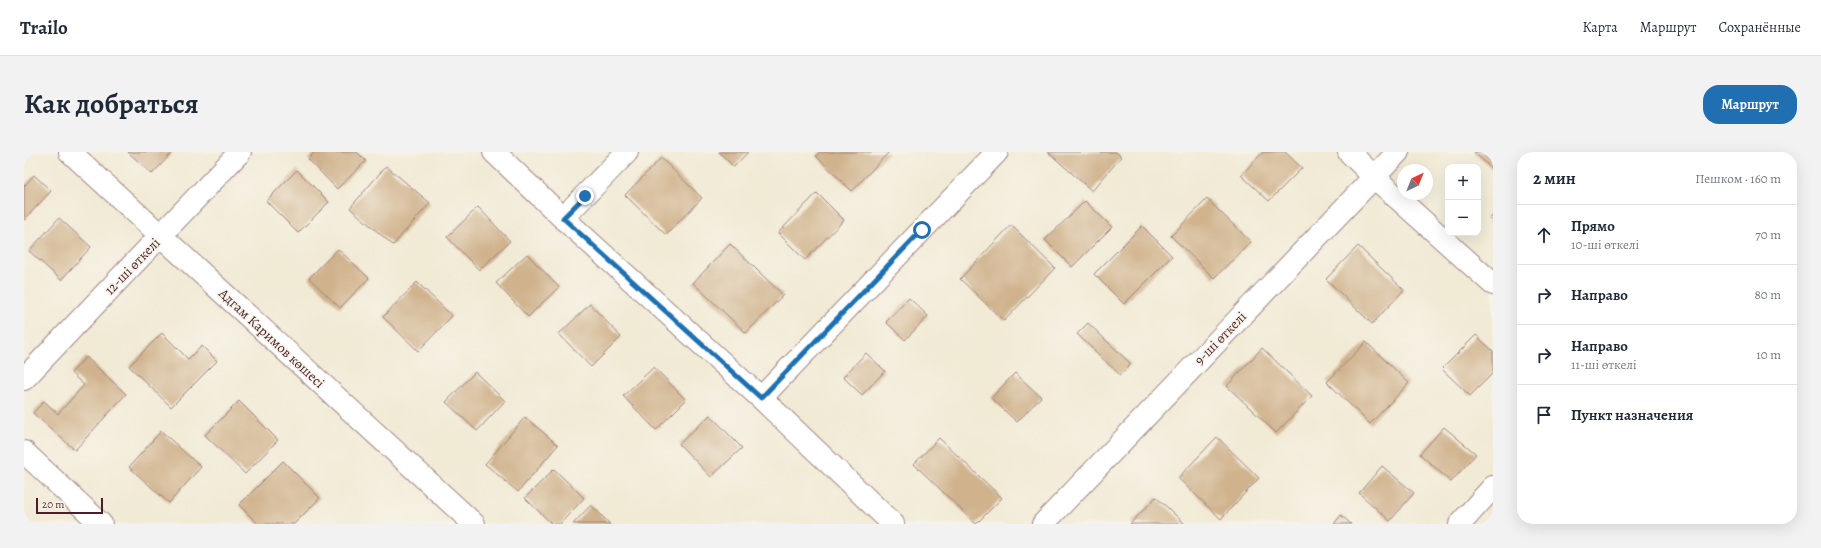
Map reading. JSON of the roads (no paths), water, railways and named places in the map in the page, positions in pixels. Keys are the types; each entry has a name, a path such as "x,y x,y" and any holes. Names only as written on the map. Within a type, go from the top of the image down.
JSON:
{"street":[{"name":"Адгам Каримов көшесі","path":"70,152 474,524"},
{"path":"494,152 563,218 761,398 893,524"},
{"path":"563,218 627,152"},
{"path":"761,398 997,152"},
{"path":"1349,152 1374,177 1493,284"},
{"name":"9-ші өткелі","path":"1043,524 1398,152"},
{"name":"12-ші өткелі","path":"24,379 160,236 229,156"},
{"path":"24,452 101,524"},
{"path":"1460,524 1493,488"}]}
